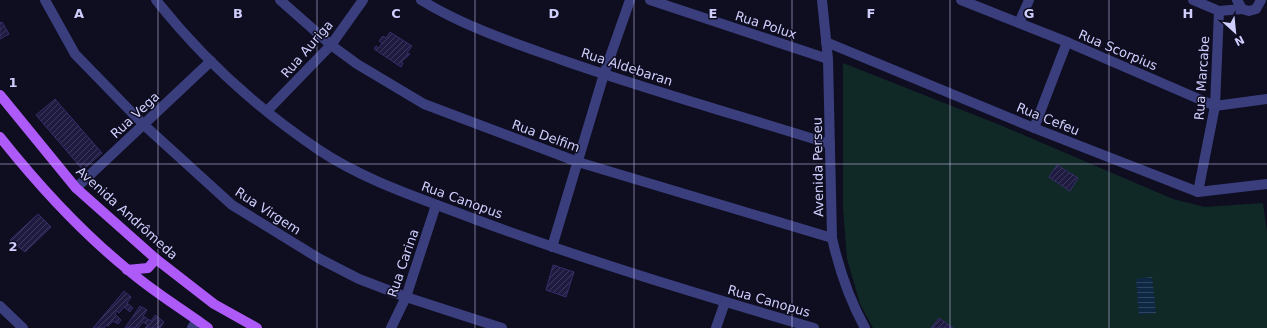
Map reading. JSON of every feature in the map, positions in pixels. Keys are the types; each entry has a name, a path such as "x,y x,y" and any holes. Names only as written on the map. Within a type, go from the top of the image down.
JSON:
{"main road":[{"name":"Avenida Andrômeda","path":"0,95 76,188 156,259 214,304 257,328"},
{"path":"0,137 38,184 80,229 127,270 162,296 194,324 208,328"},
{"path":"127,270 148,268 156,259"}],"street":[{"name":"Rua Virgem","path":"45,0 75,54 144,125 232,205 320,259 359,279 406,297 502,328"},
{"name":"Rua Canopus","path":"156,0 182,34 267,112 320,150 359,172 436,205 552,247 725,302 814,328"},
{"name":"Rua Delfim","path":"280,0 331,45 357,64 424,104 578,162 832,238"},
{"name":"Rua Auriga","path":"267,112 331,45 363,0"},
{"name":"Rua Aldebaran","path":"421,0 448,17 489,34 604,74 830,144"},
{"path":"552,247 604,74 630,0"},
{"name":"Rua Polux","path":"650,0 828,59"},
{"name":"Avenida Perseu","path":"822,0 828,59 832,238 837,261 853,307 865,328"},
{"name":"Rua Scorpius","path":"961,0 1067,42 1215,106"},
{"path":"1019,23 1030,0"},
{"path":"1193,0 1219,12 1240,4 1249,11 1259,4 1267,7"},
{"path":"1219,12 1231,0"},
{"name":"Rua Marcabe","path":"1198,192 1215,106 1219,12"},
{"name":"Rua Cefeu","path":"826,42 1034,128 1198,192 1267,184"},
{"path":"1034,128 1067,42"},
{"name":"Rua Vega","path":"76,188 211,61"},
{"path":"1215,106 1267,99"},
{"name":"Rua Carina","path":"391,328 406,297 436,205"},
{"path":"716,328 725,302"},
{"path":"0,306 23,328"}],"green space":[{"path":"843,63 1000,125 1173,199 1205,207 1263,203 1267,232 1267,328 873,328 860,304 847,259 843,208"}],"water":[{"path":"1152,277 1156,313 1139,315 1136,279"}],"building":[{"path":"2,22 9,34 0,39 0,23"},
{"path":"390,32 412,46 407,53 410,54 401,62 403,63 401,67 374,49 376,46 379,48 382,43 379,41 383,36 386,38"},
{"path":"55,99 102,153 83,170 36,115"},
{"path":"1057,165 1078,178 1070,191 1049,177"},
{"path":"38,214 51,227 25,252 10,240"},
{"path":"553,265 574,272 566,297 546,290"},
{"path":"124,291 131,297 127,303 133,308 130,312 124,307 119,313 117,311 115,314 121,320 118,324 113,321 104,328 93,328"},
{"path":"140,306 147,310 143,316 151,321 155,315 164,322 160,328 145,328 148,325 143,322 138,328 136,326 135,328 125,328"},
{"path":"939,318 953,328 931,328"}]}
